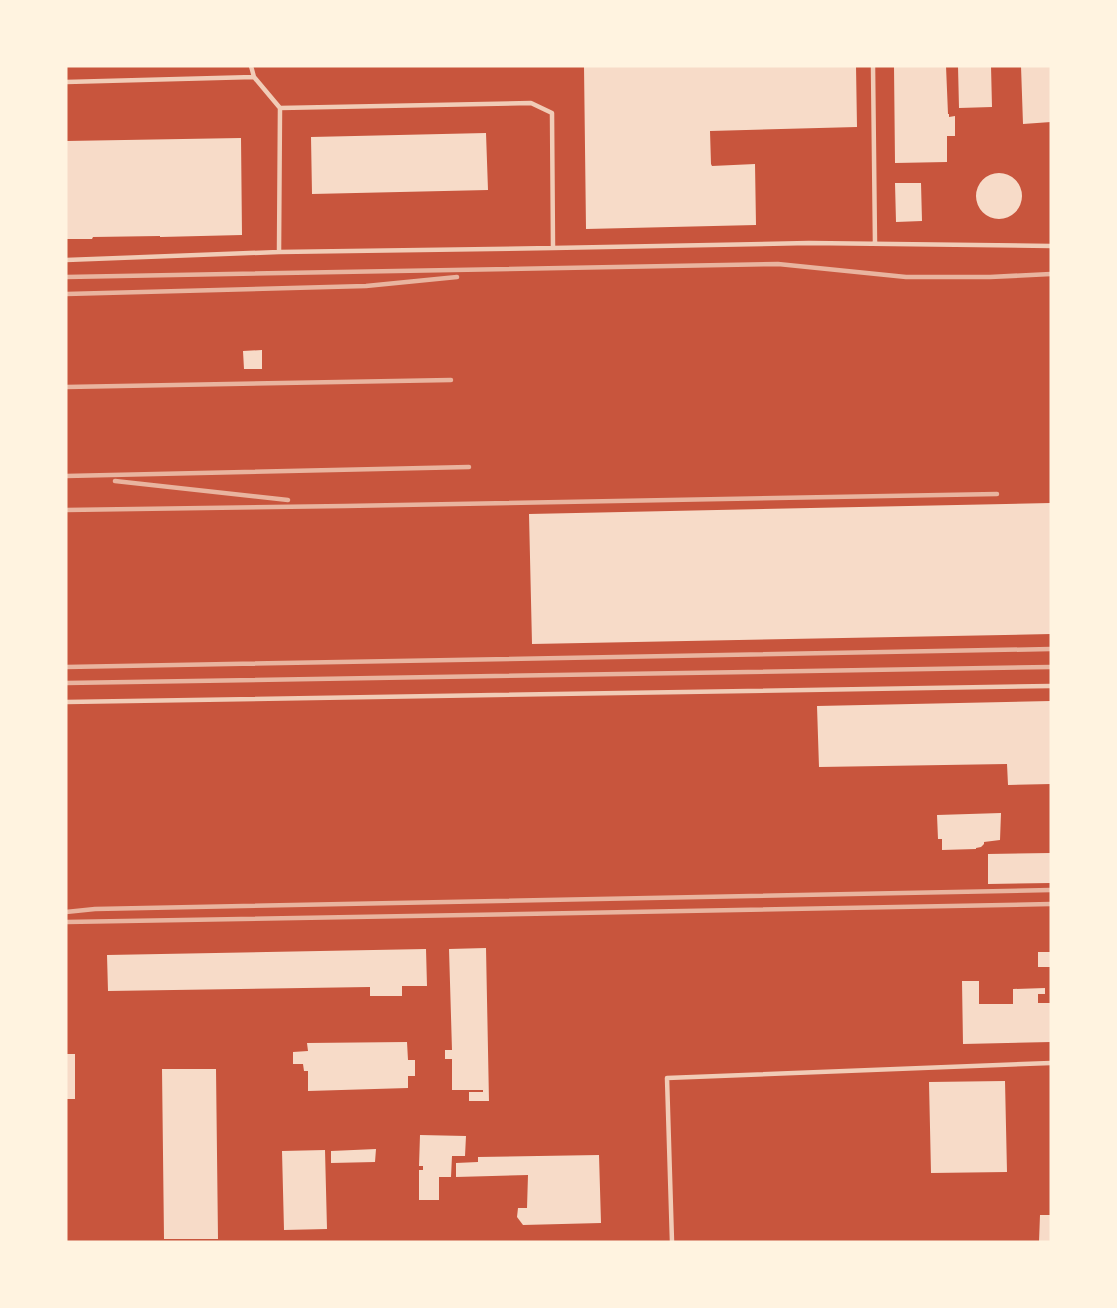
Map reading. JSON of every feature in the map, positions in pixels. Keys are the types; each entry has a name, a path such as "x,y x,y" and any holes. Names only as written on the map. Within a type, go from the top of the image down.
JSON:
{"lane":[{"path":"251,66 254,77 280,108 279,252"},
{"path":"873,66 875,244"},
{"path":"66,82 254,77"},
{"path":"280,108 531,103 552,113 554,248"},
{"path":"66,260 279,252 809,243 1051,246"},
{"path":"66,702 1051,686"},
{"path":"672,1242 667,1078 1051,1063"}],"building":[{"path":"584,66 856,66 857,127 710,131 712,166 755,164 756,225 586,229"},
{"path":"894,66 946,66 948,114 949,117 955,116 955,136 947,136 947,162 895,163"},
{"path":"958,66 991,66 992,107 959,108"},
{"path":"1021,66 1051,66 1051,122 1023,124"},
{"path":"486,133 488,190 312,194 311,137"},
{"path":"241,138 242,235 66,239 66,141"},
{"path":"999,173 1015,180 1022,196 1015,212 999,219 983,212 976,196 983,180"},
{"path":"895,183 921,183 922,221 896,222"},
{"path":"262,350 262,369 244,369 243,351"},
{"path":"1051,503 1051,634 532,644 529,514"},
{"path":"1051,701 1051,784 1008,785 1007,764 819,767 817,706"},
{"path":"1001,813 1000,840 984,842 976,849 942,850 942,839 938,839 937,815"},
{"path":"1051,853 1051,883 988,884 988,854"},
{"path":"486,948 489,1101 469,1101 469,1092 483,1092 483,1090 452,1090 452,1059 445,1059 445,1050 452,1050 449,949"},
{"path":"426,949 427,986 402,986 402,996 370,996 370,987 108,991 107,955"},
{"path":"1038,952 1051,952 1051,967 1038,967"},
{"path":"962,981 979,981 979,1004 1013,1004 1013,989 1045,988 1045,994 1038,994 1038,1003 1051,1003 1051,1042 963,1044"},
{"path":"407,1042 408,1060 415,1060 415,1076 408,1076 408,1088 308,1091 308,1071 304,1071 303,1064 293,1064 293,1052 308,1051 307,1043"},
{"path":"66,1054 75,1054 75,1099 66,1099"},
{"path":"162,1069 216,1069 218,1239 164,1239"},
{"path":"1005,1081 1007,1172 931,1173 929,1082"},
{"path":"420,1135 466,1136 465,1156 452,1156 451,1177 439,1177 439,1200 419,1200 419,1170 423,1170 423,1166 419,1166"},
{"path":"376,1149 375,1162 331,1163 331,1151"},
{"path":"325,1150 327,1229 284,1230 282,1151"},
{"path":"599,1155 601,1223 523,1225 517,1217 518,1208 527,1208 528,1175 456,1177 456,1163 478,1162 478,1157"},
{"path":"1040,1215 1051,1215 1051,1242 1039,1242"}],"railway":[{"path":"66,277 778,264 906,277 1051,274"},
{"path":"66,294 366,286 457,277"},
{"path":"66,387 451,380"},
{"path":"66,476 469,467"},
{"path":"115,481 288,500"},
{"path":"66,510 997,494"},
{"path":"66,667 1051,649"},
{"path":"66,683 1051,667"},
{"path":"66,912 95,909 1051,890"},
{"path":"66,922 1051,904"}]}
